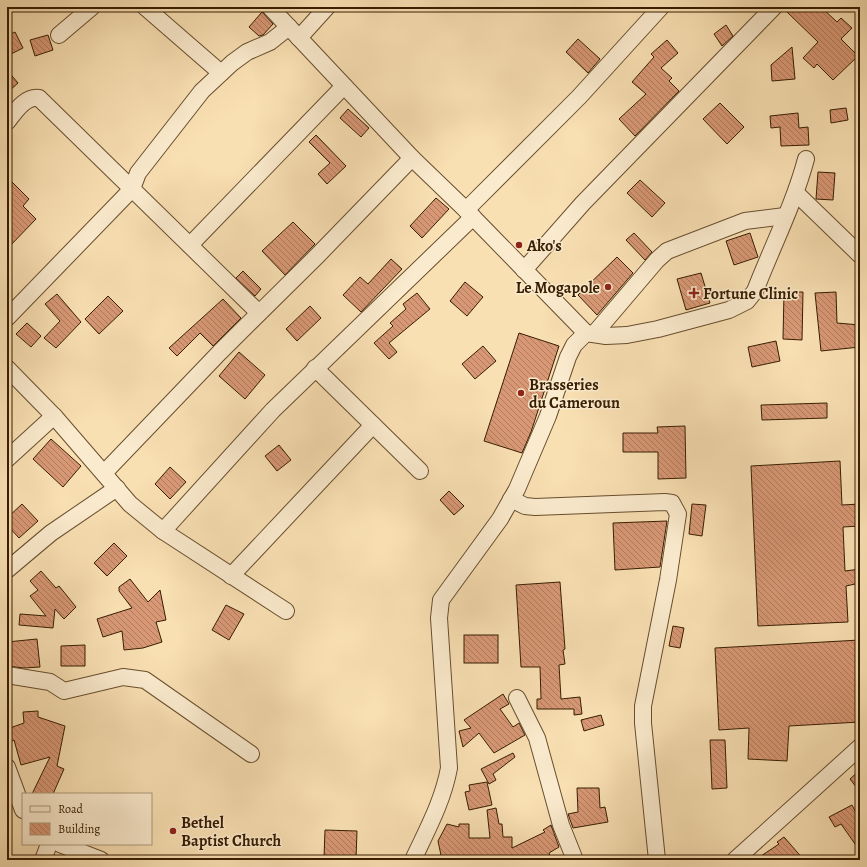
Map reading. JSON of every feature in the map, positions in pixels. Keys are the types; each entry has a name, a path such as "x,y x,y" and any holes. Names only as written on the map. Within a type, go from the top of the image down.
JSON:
{"street":[{"path":"59,35 92,7"},
{"path":"145,7 221,73"},
{"path":"270,7 412,158 469,213 524,270 590,333 606,336 643,332 739,306 747,301 755,291 785,216 796,193 806,159"},
{"path":"7,318 132,189 138,174 143,167 202,91 247,52 294,32 327,7"},
{"path":"163,531 273,410 469,213 579,97 661,7"},
{"path":"524,270 588,198 774,7"},
{"path":"190,245 344,86"},
{"path":"7,122 26,101 33,97 39,98 259,313"},
{"path":"104,473 412,158"},
{"path":"796,193 860,255"},
{"path":"413,860 439,805 445,788 449,768 439,618 441,600 500,519 511,499 548,416 568,357 574,345 590,333 667,251 745,222 785,216"},
{"path":"7,368 54,416 130,504 163,531 286,611"},
{"path":"315,368 420,471"},
{"path":"7,459 54,416"},
{"path":"231,576 373,425"},
{"path":"7,570 51,533 117,488"},
{"path":"511,499 525,506 535,507 665,502 672,503 678,514 668,580 643,706 643,723 657,860"},
{"path":"7,675 50,682 64,691 123,677 145,680 251,754"},
{"path":"517,698 537,738 561,825 575,860"},
{"path":"735,860 860,747"},
{"path":"7,767 22,807"},
{"path":"43,860 49,845"},
{"path":"63,845 101,860"}],"building":[{"path":"790,7 821,7 837,22 841,18 852,28 841,39 858,56 833,80 817,64 814,68 803,58 818,42 786,11"},
{"path":"262,12 273,24 263,35 259,36 249,27"},
{"path":"726,25 733,36 722,46 714,34"},
{"path":"15,32 23,48 7,56 7,36"},
{"path":"48,35 53,50 35,56 30,40"},
{"path":"578,39 600,59 588,73 566,52"},
{"path":"667,40 678,53 661,68 672,78 669,81 679,91 635,136 619,119 646,94 632,82 654,57 651,54"},
{"path":"792,47 795,79 772,81 771,65"},
{"path":"7,70 18,83 7,93"},
{"path":"720,103 744,127 727,144 703,119"},
{"path":"846,108 848,120 831,123 830,110"},
{"path":"348,109 369,128 361,137 340,118"},
{"path":"798,113 799,128 808,127 809,145 781,146 780,127 771,128 770,116"},
{"path":"316,135 346,166 327,184 318,174 330,163 309,142"},
{"path":"818,172 835,173 833,200 816,199"},
{"path":"7,177 29,199 23,206 36,219 7,249"},
{"path":"640,180 665,203 652,217 627,193"},
{"path":"436,198 449,209 422,238 410,226"},
{"path":"293,222 315,244 285,275 262,251"},
{"path":"634,233 652,252 645,260 626,240"},
{"path":"750,233 758,257 734,265 726,241"},
{"name":"Le Mogapole","path":"617,257 633,273 597,315 578,295"},
{"path":"391,259 402,269 361,312 343,295 360,277 368,284"},
{"path":"243,271 261,289 255,296 236,278"},
{"path":"701,273 710,303 686,310 677,279"},
{"path":"465,282 483,297 467,316 450,301"},
{"path":"784,292 803,292 802,340 783,339"},
{"path":"836,292 837,323 860,325 860,347 821,351 815,293"},
{"path":"417,293 430,309 389,343 397,352 389,359 374,343 393,326 390,323 406,309 403,304"},
{"path":"57,294 81,322 56,348 44,338 60,321 45,304"},
{"path":"108,296 123,311 99,334 85,319"},
{"path":"223,299 241,318 213,346 200,333 177,356 169,348"},
{"path":"310,306 321,318 297,341 286,329"},
{"path":"27,323 41,336 31,347 16,334"},
{"name":"Brasseries du Cameroun","path":"519,333 559,346 531,432 522,453 484,441"},
{"path":"776,341 780,361 752,367 748,347"},
{"path":"483,346 496,361 475,379 462,364"},
{"path":"239,352 265,375 245,399 219,376"},
{"path":"827,403 827,418 762,420 761,405"},
{"path":"685,426 686,478 658,479 658,452 623,452 623,433 658,433 657,427"},
{"path":"51,439 81,466 63,487 33,459"},
{"path":"279,445 291,460 277,471 265,456"},
{"path":"840,461 842,505 860,504 860,526 843,527 845,571 860,569 860,583 846,586 848,622 758,626 751,466"},
{"path":"170,467 186,482 170,499 155,484"},
{"path":"449,491 464,506 454,515 440,500"},
{"path":"22,504 38,521 19,538 7,525 7,518"},
{"path":"692,504 706,505 702,536 689,534"},
{"path":"667,521 660,567 615,570 613,523"},
{"path":"114,543 127,556 107,576 94,563"},
{"path":"41,571 56,588 59,586 76,607 64,619 55,609 53,628 19,625 20,614 46,616 30,596 38,590 30,581"},
{"path":"130,579 148,602 160,590 166,620 156,622 162,642 143,648 124,650 122,631 103,637 97,619 132,608 119,591 119,587"},
{"path":"560,582 565,649 563,650 565,664 559,665 561,699 580,697 582,714 574,715 574,709 537,709 537,699 541,699 540,667 521,667 516,585"},
{"path":"226,605 244,614 229,640 212,630"},
{"path":"673,626 684,628 680,648 669,646"},
{"path":"464,635 498,635 498,663 464,663"},
{"path":"37,639 40,667 24,668 7,666 7,642"},
{"path":"860,640 860,722 789,726 787,761 748,759 749,728 719,730 715,648"},
{"path":"85,645 85,666 61,666 61,646"},
{"path":"503,694 509,704 500,709 513,727 519,723 525,735 494,753 479,733 463,747 459,731 471,728 464,720"},
{"path":"38,711 38,717 65,726 57,766 64,769 53,793 32,793 50,757 21,765 14,740 10,742 7,729 24,723 23,712"},
{"path":"601,715 604,725 584,731 581,720"},
{"path":"710,740 725,740 727,788 712,789"},
{"path":"513,753 515,757 493,774 496,780 489,784 481,769"},
{"path":"860,770 860,792 850,779"},
{"path":"487,782 492,805 469,810 465,792 470,791 469,785"},
{"path":"577,788 599,788 600,808 605,807 608,822 573,828 568,814 578,812"},
{"path":"852,805 860,820 860,851 841,824 835,827 829,817"},
{"path":"496,808 499,824 502,824 503,837 512,837 512,848 545,832 543,830 551,825 559,847 549,853 550,856 542,860 530,860 529,858 442,860 438,841 447,824 459,827 459,824 469,824 469,838 490,838 487,810"},
{"path":"325,830 357,831 356,859 324,858"},
{"path":"784,837 804,860 755,860 779,844 777,842"}],"place":[{"name":"Ako's","path":"519,245"},
{"name":"Le Mogapole","path":"608,287"},
{"name":"Fortune Clinic","path":"694,293"},
{"name":"Brasseries du Cameroun","path":"521,393"},
{"name":"Bethel Baptist Church","path":"173,831"}]}
